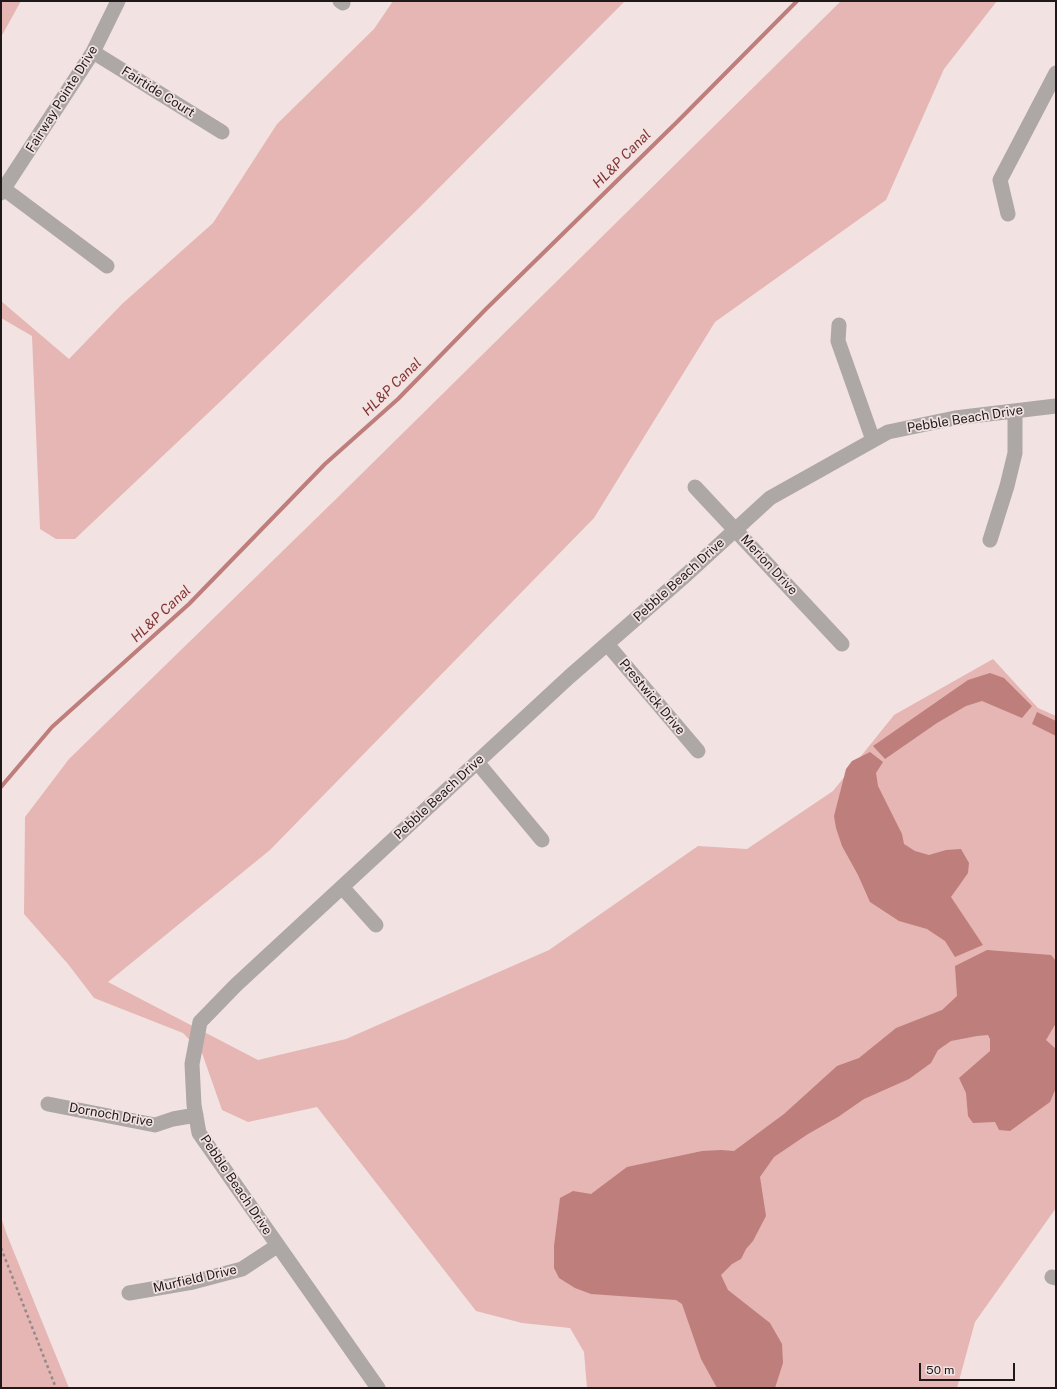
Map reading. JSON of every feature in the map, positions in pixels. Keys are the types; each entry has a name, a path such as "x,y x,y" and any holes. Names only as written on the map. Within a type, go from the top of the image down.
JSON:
{"street":[{"name":"Fairway Pointe Drive","path":"2,191 93,52 118,1"},
{"name":"Fairtide Court","path":"93,52 222,132"},
{"path":"1008,214 1000,180 1056,73"},
{"path":"2,191 107,266"},
{"path":"840,325 838,341 873,440"},
{"name":"Pebble Beach Drive","path":"378,1388 199,1133 193,1088 192,1064 200,1022 236,985 477,762 770,498 888,432 955,418 1056,406"},
{"path":"990,540 1007,486 1015,453 1014,411"},
{"name":"Merion Drive","path":"695,487 842,644"},
{"name":"Prestwick Drive","path":"607,644 698,751"},
{"path":"477,762 542,840"},
{"path":"342,887 376,925"},
{"name":"Dornoch Drive","path":"48,1104 155,1125 196,1115"},
{"name":"Murfield Drive","path":"129,1293 193,1282 242,1269 277,1246"}],"path":[{"path":"1,1248 56,1388"}],"shaded area":[{"path":"1,1 21,1 1,37"},
{"path":"393,1 625,1 420,207 224,398 75,539 56,539 40,529 32,336 1,318 1,301 69,359 122,304 213,223 277,124 374,29"},
{"path":"841,1 997,1 944,69 886,200 715,322 594,518 270,850 108,982 258,1060 346,1039 549,950 698,846 747,849 833,791 894,715 993,659 1038,708 1056,716 1056,1208 975,1322 957,1388 587,1388 584,1352 570,1328 522,1323 476,1311 317,1107 248,1122 222,1110 202,1053 183,1033 94,998 68,964 24,914 25,817 69,759 335,500"},
{"path":"990,673 1004,678 1032,706 1022,718 982,701 966,706 937,723 885,759 873,746 968,680"},
{"path":"1037,712 1056,721 1056,736 1032,724"},
{"path":"870,752 883,762 876,773 878,786 902,834 904,844 915,851 929,855 946,850 961,849 969,863 968,873 951,897 983,945 955,957 945,941 927,929 899,921 870,902 858,875 842,846 834,816 846,769 852,761"},
{"path":"987,950 1051,955 1056,961 1056,1023 1046,1040 1056,1049 1056,1088 1050,1102 1010,1131 999,1130 995,1122 973,1123 968,1116 966,1093 959,1078 990,1051 990,1039 988,1035 951,1041 938,1050 931,1063 909,1079 864,1099 774,1157 760,1177 766,1216 753,1241 746,1249 741,1259 732,1264 721,1275 728,1290 770,1323 782,1344 783,1363 775,1388 717,1388 701,1359 682,1304 676,1300 591,1294 575,1288 559,1278 554,1268 554,1246 560,1198 573,1191 591,1194 627,1167 702,1151 734,1151 784,1114 837,1066 859,1058 896,1028 942,1010 957,996 955,966"},
{"path":"1,1217 7,1235 69,1388 1,1388"}],"waterway":[{"name":"HL&P Canal","path":"1,787 52,727 189,604 325,464 398,399 486,309 678,121 797,1"}]}
